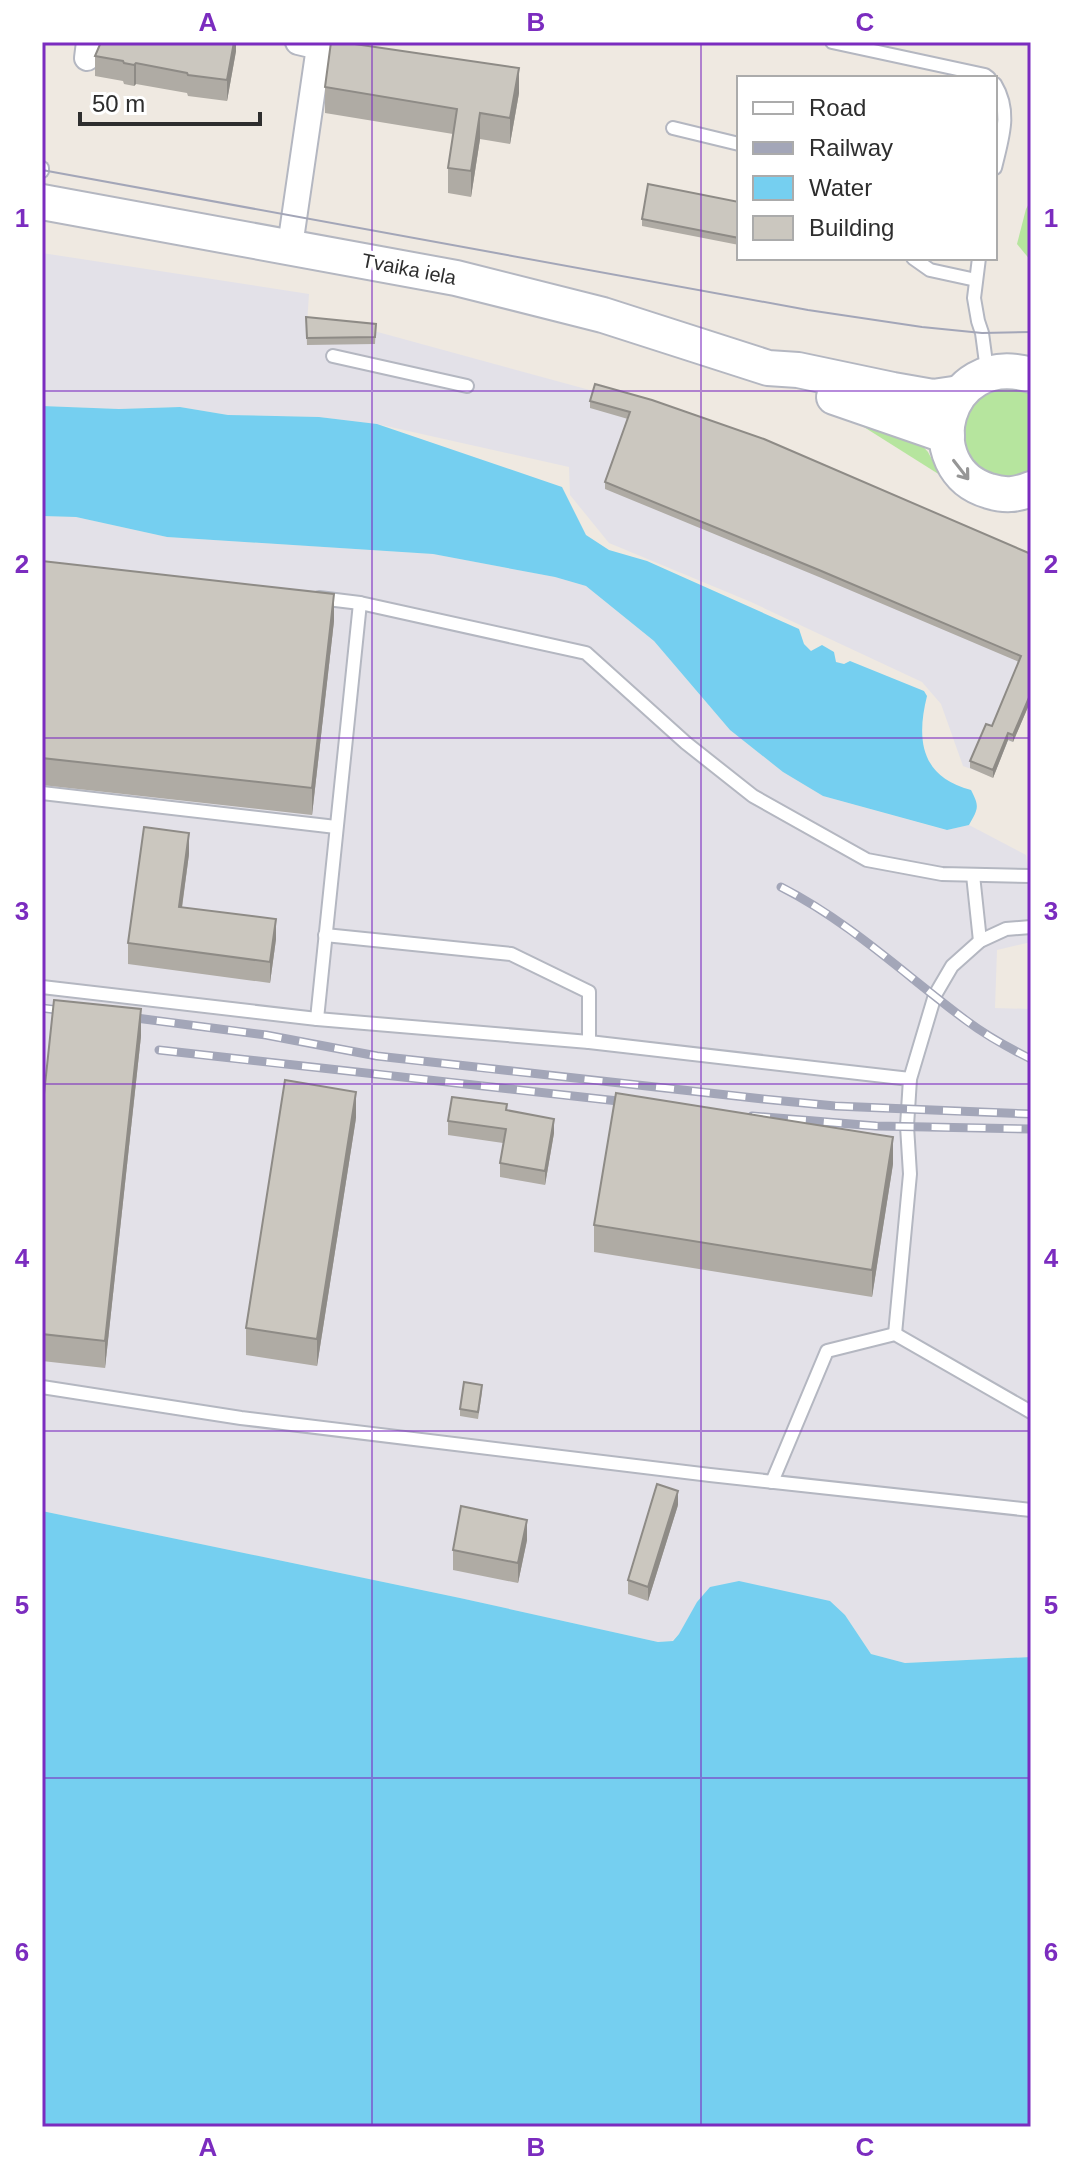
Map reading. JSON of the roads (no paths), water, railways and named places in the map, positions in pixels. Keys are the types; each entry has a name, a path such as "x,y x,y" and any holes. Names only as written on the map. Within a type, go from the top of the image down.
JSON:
{"street":[{"path":"290,246 319,47 298,42"},
{"name":"Tvaika iela","path":"42,202 290,246 528,295 603,315 768,368 790,381 947,436"},
{"name":"Tvaika iela","path":"768,368 798,370 933,397 960,393"},
{"path":"1030,490 1016,495 1000,494 981,489 965,478 953,462 947,422 960,393 976,379 1002,370 1031,375"}],"lane":[{"path":"832,42 986,76"},
{"path":"997,88 1004,102 1005,117 997,158"},
{"path":"673,128 737,144"},
{"path":"916,260 930,270 976,280"},
{"path":"979,260 974,298 990,373"},
{"path":"333,356 467,386"},
{"path":"300,596 360,603 586,653 686,743 753,796 867,860 942,874 1031,876"},
{"path":"317,1019 360,603"},
{"path":"42,793 336,827"},
{"path":"973,875 980,941"},
{"path":"895,1334 910,1174 907,1126 910,1079 935,995 952,966 980,941 1006,929 1031,927"},
{"path":"325,935 511,954 589,992 589,1042"},
{"path":"42,987 317,1019 589,1042 910,1079"},
{"path":"772,1482 827,1351 895,1334 1031,1412"},
{"path":"42,1387 241,1418 772,1482 1030,1507"}],"water":[{"path":"42,406 119,409 180,407 228,415 319,417 377,424 562,487 586,535 609,550 647,561 799,629 804,644 811,651 822,645 834,652 836,662 844,664 850,661 924,691 927,696 922,727 926,755 941,776 971,790 977,804 974,815 969,825 947,830 823,796 783,772 730,730 654,641 586,586 555,577 433,554 167,537 76,517 42,516"},
{"path":"42,1511 658,1642 673,1641 710,1587 739,1581 830,1601 845,1615 871,1654 905,1663 1031,1657 1031,2127 42,2127"}],"tram line":[{"path":"42,170 808,310 982,333 1031,332"}],"railway":[{"path":"781,887 854,933 998,1042 1031,1059"},
{"path":"42,1008 73,1012"},
{"path":"121,1016 266,1035 377,1056 763,1099 835,1106 1031,1114"},
{"path":"159,1050 636,1103"},
{"path":"752,1116 876,1126 1031,1129"}]}
